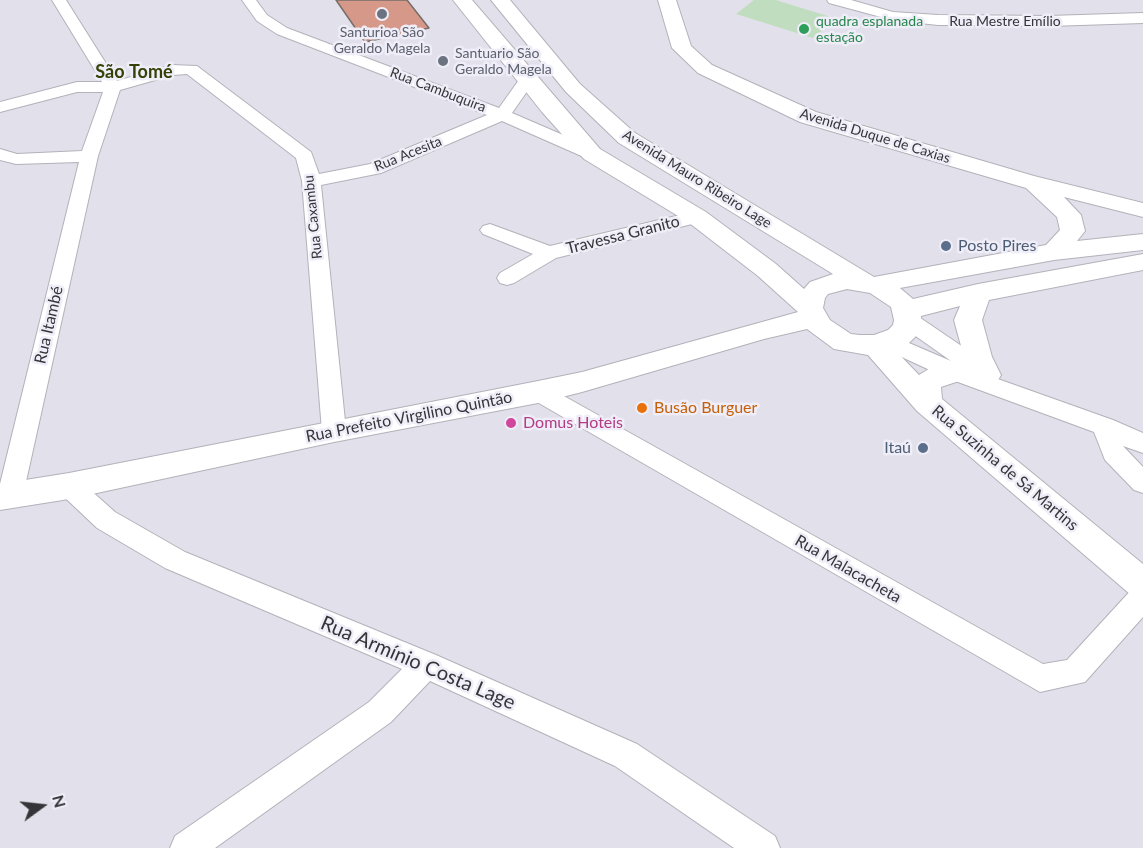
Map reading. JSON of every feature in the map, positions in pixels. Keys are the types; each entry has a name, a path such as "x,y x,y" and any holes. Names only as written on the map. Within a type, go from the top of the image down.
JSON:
{"street":[{"path":"59,0 113,87"},
{"name":"Rua Cambuquira","path":"249,0 262,18 282,31 502,115 592,154"},
{"name":"Avenida Mauro Ribeiro Lage","path":"462,0 527,80 592,154 697,217 767,270 811,313"},
{"name":"Avenida Mauro Ribeiro Lage","path":"500,0 573,88 627,138 871,284"},
{"name":"Avenida Duque de Caxias","path":"667,0 682,48 705,69 808,117 1031,183 1143,210"},
{"name":"Rua Mestre Emílio","path":"834,0 892,16 938,20 1050,21 1143,18"},
{"path":"929,0 938,20"},
{"name":"Rua Caxambu","path":"113,87 172,70 191,69 305,156 311,181 334,430"},
{"path":"502,115 527,80"},
{"path":"0,107 77,87 113,87"},
{"name":"Rua Itambé","path":"5,496 89,156 113,87"},
{"name":"Rua Acesita","path":"311,181 375,169 502,115"},
{"path":"0,154 16,159 89,156"},
{"path":"1031,183 1069,216 1073,231 1054,252"},
{"name":"Avenida Duque de Caxias","path":"1031,183 1143,225"},
{"name":"Travessa Granito","path":"507,278 549,253 697,217"},
{"name":"Travessa Granito","path":"490,230 549,253"},
{"path":"1143,242 1054,252 871,284 847,280 832,282 819,288 812,297 811,313 825,331 844,342 882,344 955,372 998,382 1143,444"},
{"path":"907,315 978,293 1143,262"},
{"path":"1113,268 1143,275"},
{"path":"871,284 900,301 907,315 998,382"},
{"path":"978,293 968,320 978,357 998,382"},
{"name":"Rua Prefeito Virgilino Quintão","path":"5,496 69,486 334,430 538,392 582,382 762,330 811,313"},
{"path":"882,344 898,337 906,329 907,315"},
{"name":"Rua Suzinha de Sá Martins","path":"882,344 927,403 1143,584"},
{"path":"927,403 927,387 931,380 942,374 955,372"},
{"name":"Rua Malacacheta","path":"538,392 1040,678 1075,672 1143,597"},
{"path":"1104,426 1114,453 1143,483"},
{"name":"Rua Armínio Costa Lage","path":"69,486 106,520 175,560 426,665 626,755 764,848"},
{"path":"187,848 380,712 426,665"}],"green space":[{"name":"quadra esplanada estação","path":"754,0 776,0 837,19 813,38 736,14"}],"building":[{"name":"Santurioa São Geraldo Magela","path":"336,0 407,0 429,28 365,42"}],"place":[{"name":"Santurioa São Geraldo Magela","path":"382,14"},
{"name":"quadra esplanada estação","path":"804,29"},
{"name":"Santuario São Geraldo Magela","path":"443,61"},
{"name":"Posto Pires","path":"946,246"},
{"name":"Busão Burguer","path":"642,408"},
{"name":"Domus Hoteis","path":"511,423"},
{"name":"Itaú","path":"923,448"}],"district":[{"name":"São Tomé","path":"134,72"}]}
